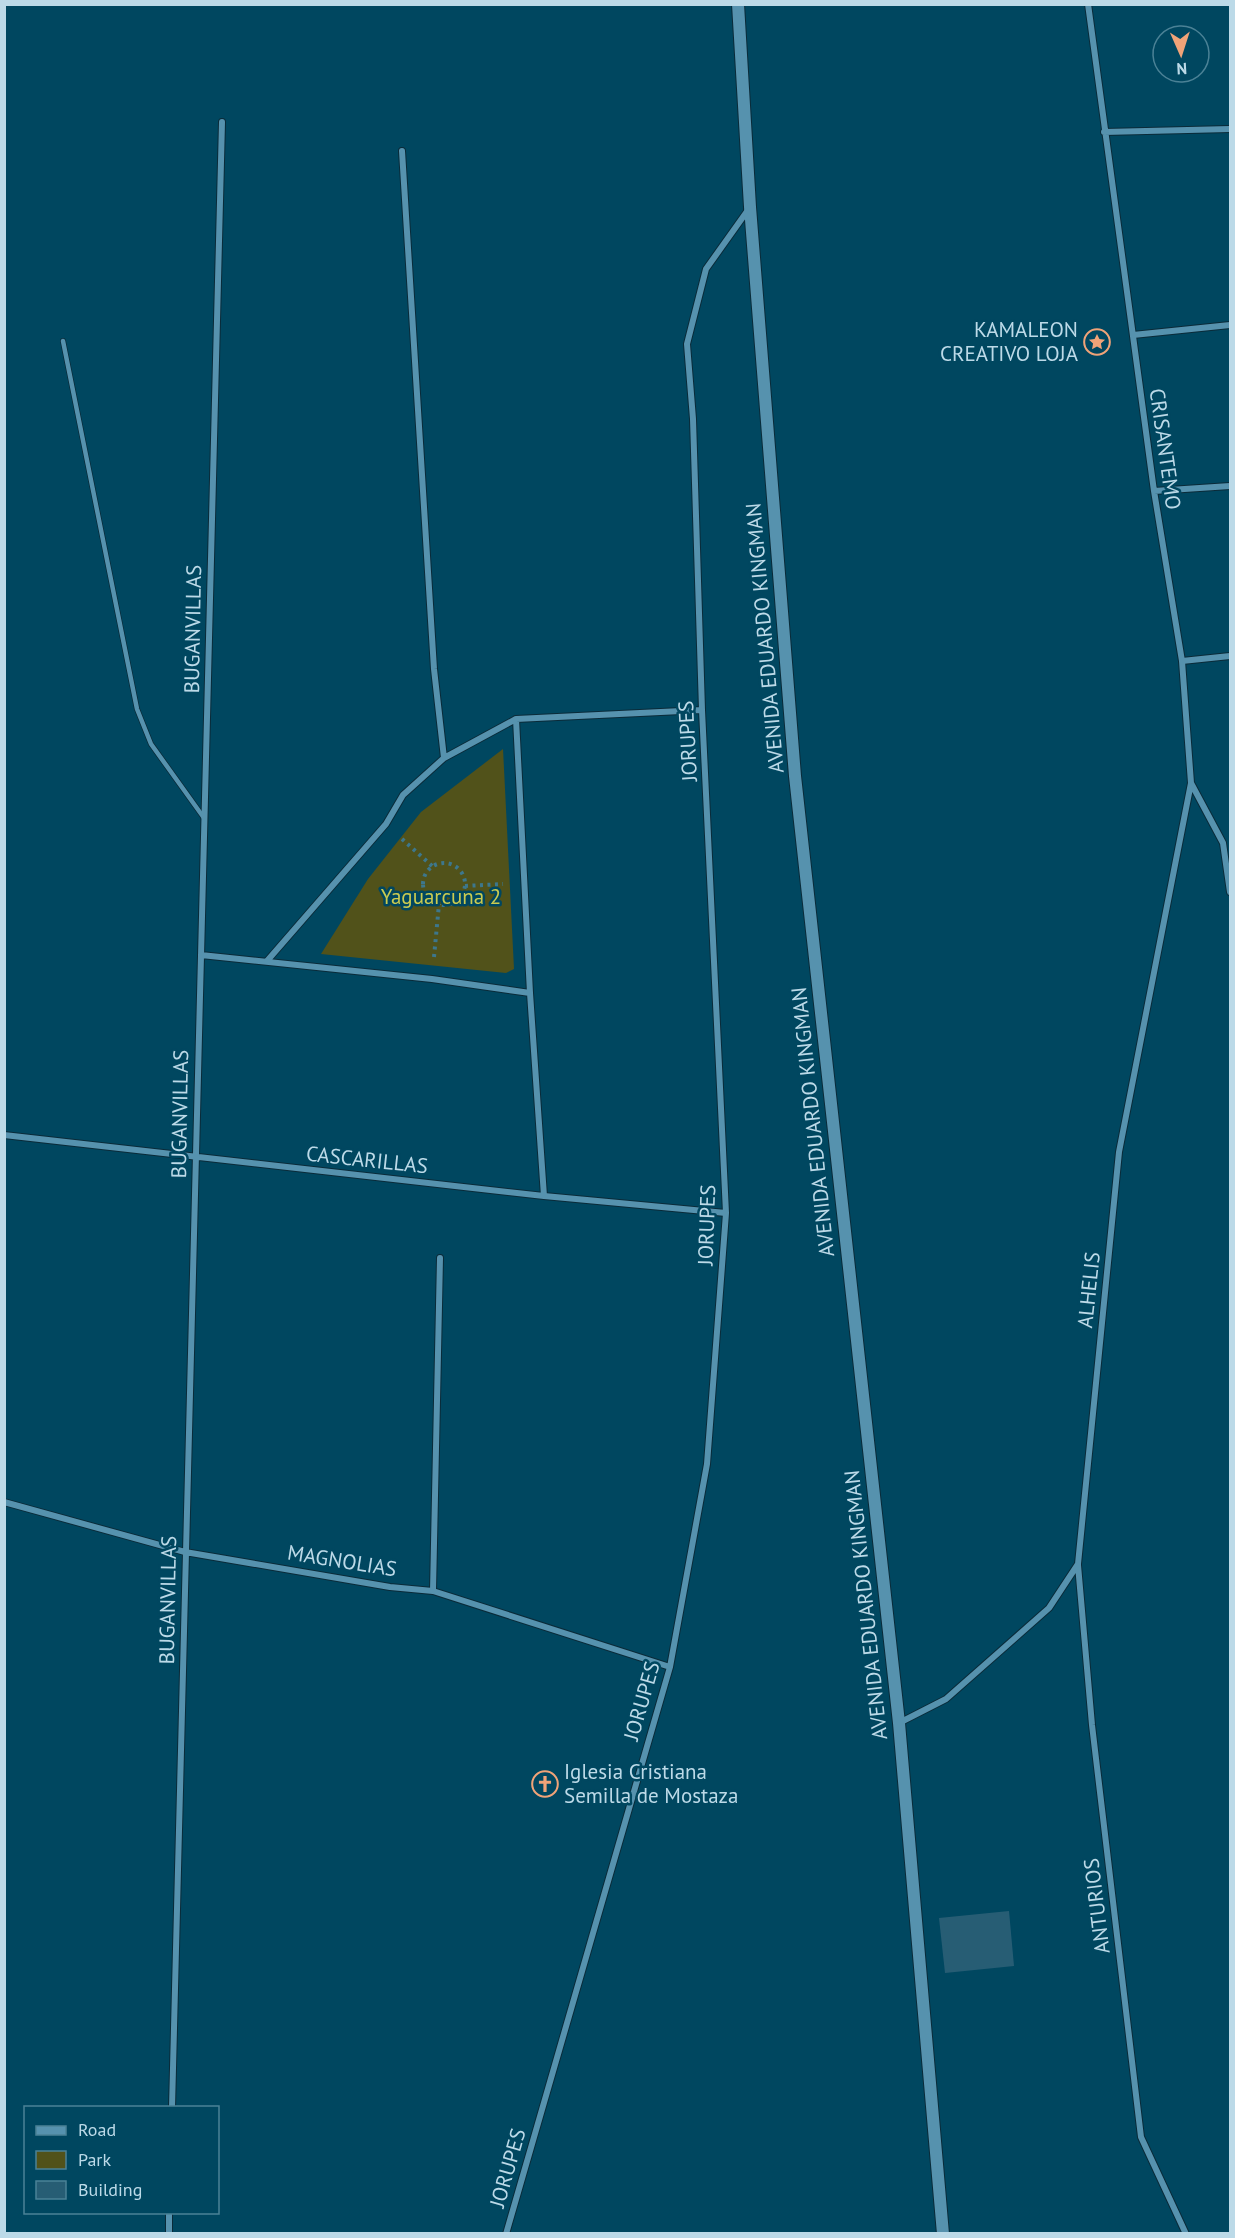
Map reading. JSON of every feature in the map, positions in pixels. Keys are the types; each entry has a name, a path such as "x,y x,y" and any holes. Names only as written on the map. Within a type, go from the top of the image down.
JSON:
{"main road":[{"name":"AVENIDA EDUARDO KINGMAN","path":"738,4 750,207 795,776 899,1723 943,2234"}],"street":[{"name":"CRISANTEMO","path":"1088,4 1154,491 1182,661 1191,783 1223,843 1230,892"},
{"name":"BUGANVILLAS","path":"172,2106 222,122"},
{"path":"1104,132 1230,129"},
{"path":"402,151 434,669 444,758"},
{"name":"JORUPES","path":"506,2234 670,1667 707,1464 726,1213 702,710 693,419 687,344 706,269 750,207"},
{"path":"1133,335 1230,325"},
{"path":"1154,491 1230,486"},
{"path":"1182,661 1230,656"},
{"path":"267,961 386,824 403,795 444,758 516,719 702,710"},
{"path":"516,719 530,993 544,1196"},
{"name":"ALHELIS","path":"899,1723 946,1699 1049,1608 1078,1564 1119,1152 1191,783"},
{"path":"1223,843 1230,842"},
{"path":"201,955 432,979 530,993"},
{"name":"CASCARILLAS","path":"4,1135 544,1196 726,1213"},
{"path":"433,1591 440,1258"},
{"name":"MAGNOLIAS","path":"4,1502 185,1552 390,1587 433,1591 670,1667"},
{"name":"ANTURIOS","path":"1078,1564 1092,1725 1141,2137 1186,2234"},
{"path":"169,2214 169,2234"}],"lane":[{"path":"63,341 137,710 152,744 204,818"}],"path":[{"path":"386,824 432,866"},
{"path":"446,863 458,868 465,879 463,893 454,903 439,904 428,897 423,884 427,871 432,866 446,863"},
{"path":"465,886 524,882"},
{"path":"432,979 439,904"}],"green space":[{"name":"Yaguarcuna 2","path":"503,749 514,969 506,973 321,954 368,879 421,812"}],"building":[{"path":"1009,1911 1014,1966 945,1973 939,1918"}],"place":[{"name":"KAMALEON CREATIVO LOJA","path":"1097,342"},
{"name":"Iglesia Cristiana Semilla de Mostaza","path":"545,1784"}]}
